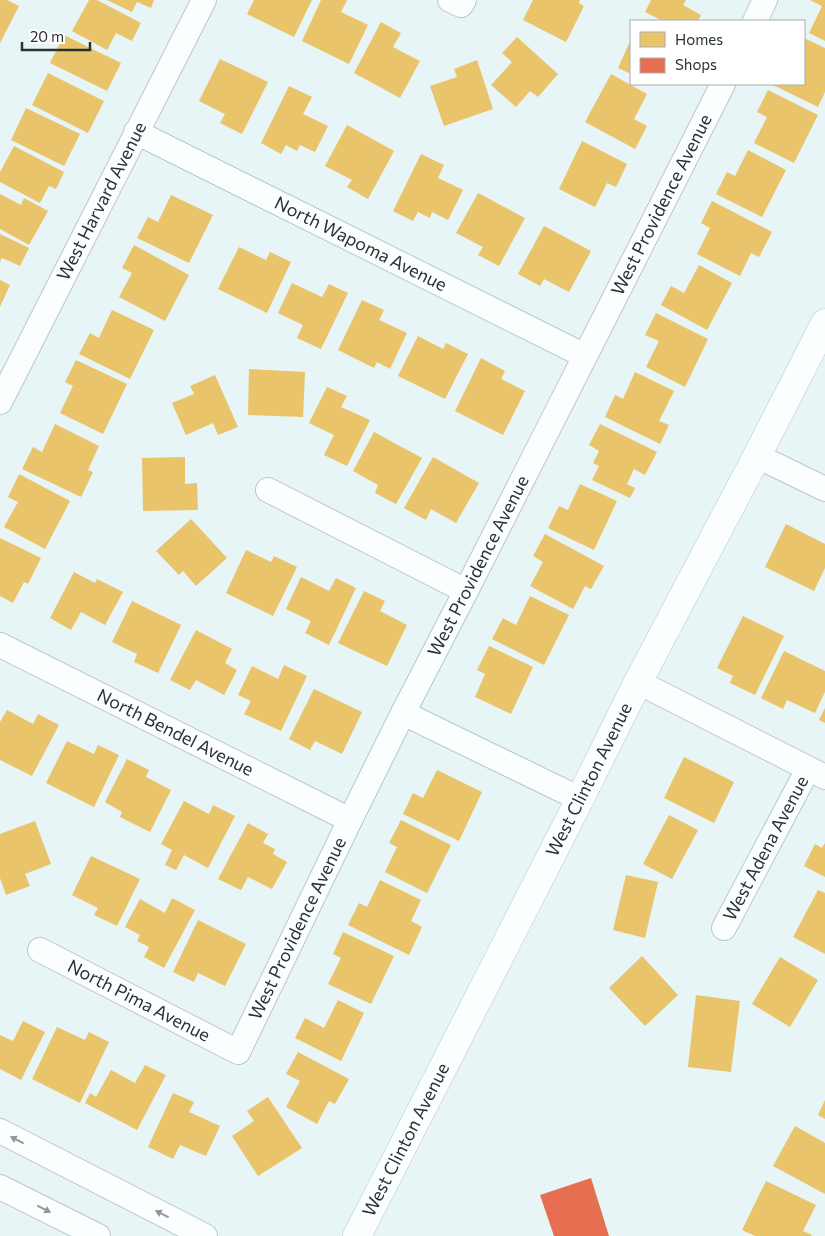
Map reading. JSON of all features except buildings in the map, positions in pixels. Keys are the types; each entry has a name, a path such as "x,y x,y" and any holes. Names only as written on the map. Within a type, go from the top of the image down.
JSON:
{"main road":[{"name":"West Clinton Avenue","path":"356,1236 638,682 825,323"}],"street":[{"name":"West Harvard Avenue","path":"0,402 204,0"},
{"path":"755,20 765,0"},
{"name":"West Providence Avenue","path":"238,1052 403,713 722,85"},
{"name":"North Wapoma Avenue","path":"136,132 585,356"},
{"path":"757,456 825,489"},
{"path":"268,490 466,591"},
{"name":"North Bendel Avenue","path":"0,645 350,820"},
{"path":"638,682 816,773"},
{"path":"403,713 580,798"},
{"name":"West Adena Avenue","path":"724,928 816,773"},
{"name":"North Pima Avenue","path":"40,950 238,1052"},
{"path":"0,1131 205,1236"},
{"path":"0,1187 98,1236"}]}
